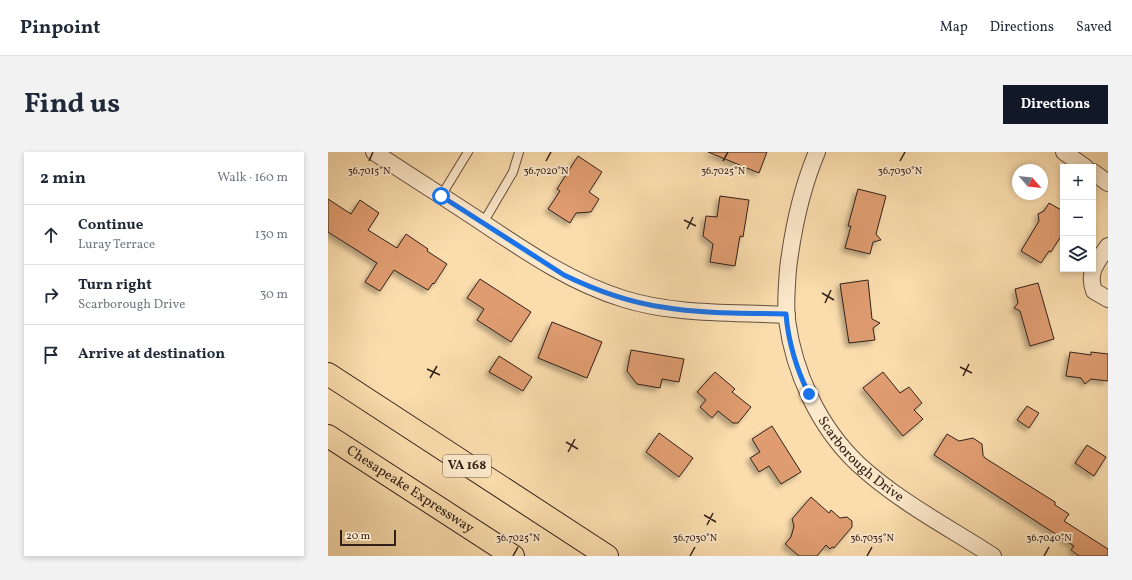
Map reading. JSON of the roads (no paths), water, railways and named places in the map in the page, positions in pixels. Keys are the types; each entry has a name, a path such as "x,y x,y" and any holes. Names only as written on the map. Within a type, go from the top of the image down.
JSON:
{"highway":[{"name":"VA 168","path":"328,374 607,556"},
{"name":"Chesapeake Expressway","path":"328,436 513,556"}],"street":[{"path":"374,152 564,275 585,285 625,299 661,307 684,310 786,314"},
{"name":"Scarborough Drive","path":"817,152 799,202 792,238 786,291 786,314 793,348 804,383 820,416 836,438 858,463 880,483 993,556"},
{"path":"1064,152 1081,164"},
{"path":"1096,174 1108,183"},
{"path":"1108,246 1093,270 1091,281 1094,291 1108,299"}],"lane":[{"path":"441,196 468,152"},
{"path":"483,223 514,172 519,152"}]}
